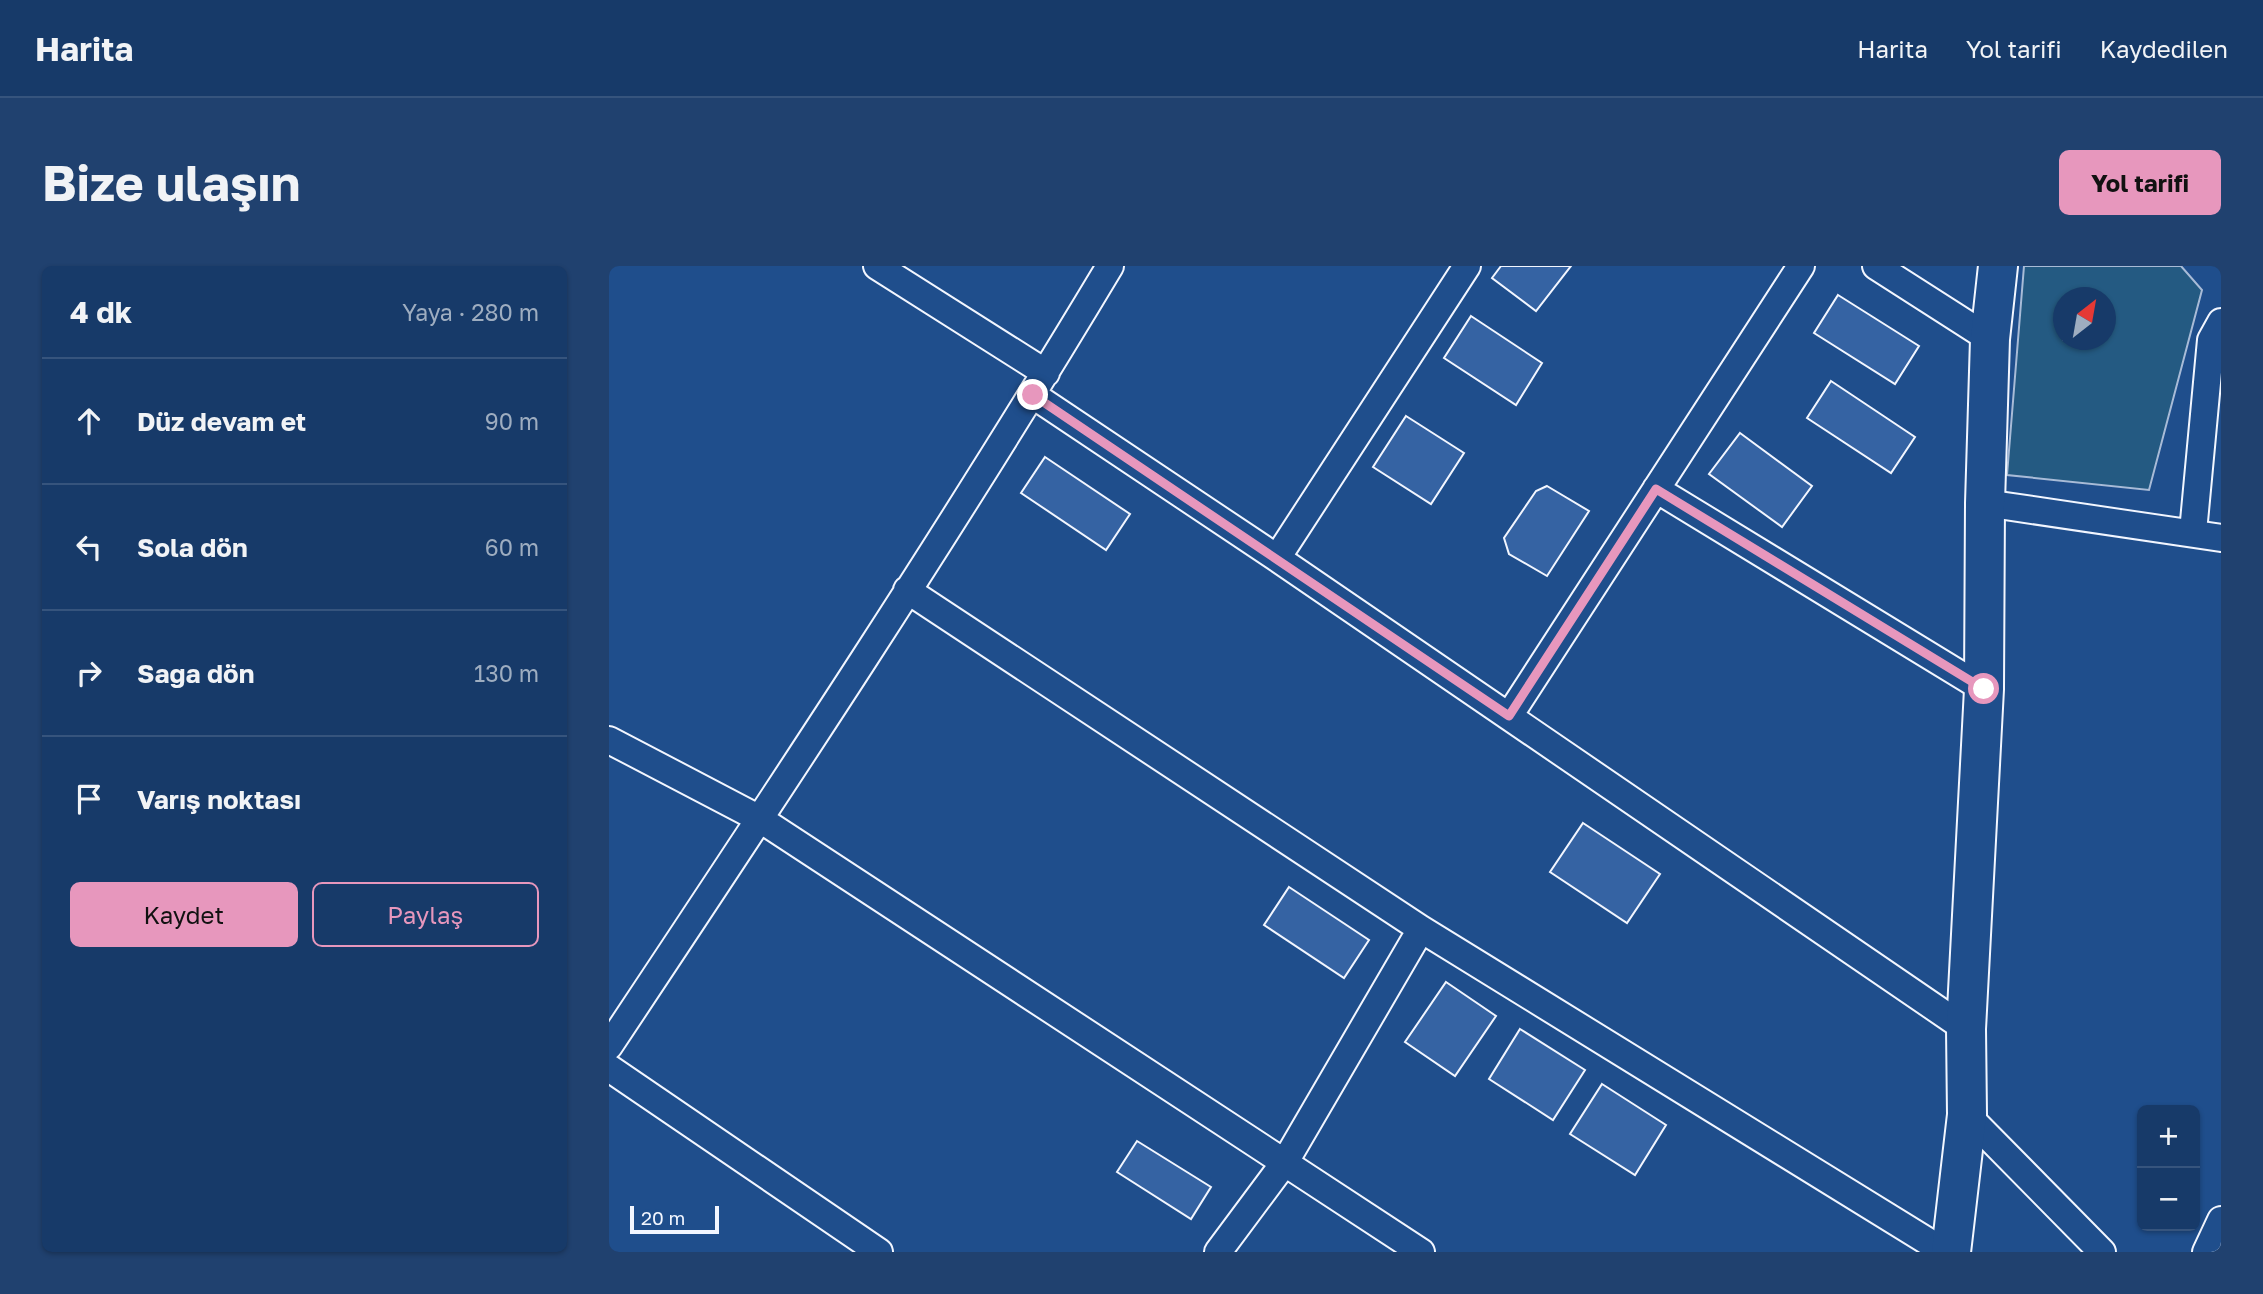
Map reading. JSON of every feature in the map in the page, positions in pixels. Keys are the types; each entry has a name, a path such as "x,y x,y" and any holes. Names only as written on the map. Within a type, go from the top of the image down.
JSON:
{"street":[{"path":"877,266 1277,558 1966,1029"},
{"path":"609,1046 760,819 907,590 1039,384 1109,266"},
{"path":"1277,558 1467,266"},
{"path":"1509,716 1801,266"},
{"path":"1877,266 1990,339"},
{"path":"1951,1252 1967,1115 1966,1029 1984,689 1985,503 1990,339 1998,266"},
{"path":"2193,532 2211,340 2221,322"},
{"path":"1656,489 1984,689"},
{"path":"1985,503 2221,538"},
{"path":"907,590 1422,929 1945,1252"},
{"path":"609,740 760,819 1421,1252"},
{"path":"1218,1252 1285,1163 1422,929"},
{"path":"609,1068 879,1252"},
{"path":"1967,1115 2102,1252"},
{"path":"2206,1252 2221,1220"}],"shaded area":[{"path":"2024,266 2181,266 2202,290 2149,490 2007,475"}],"building":[{"path":"1501,266 1571,266 1536,311 1492,278"},
{"path":"1838,295 1919,346 1895,384 1814,333"},
{"path":"1471,316 1542,363 1516,405 1444,358"},
{"path":"1831,381 1915,437 1891,473 1807,418"},
{"path":"1406,416 1464,453 1431,504 1373,467"},
{"path":"1740,433 1812,486 1782,527 1709,474"},
{"path":"1045,457 1130,514 1106,550 1021,493"},
{"path":"1547,486 1589,511 1547,576 1509,554 1504,538 1536,491"},
{"path":"1583,823 1660,874 1627,923 1550,872"},
{"path":"1289,887 1369,940 1344,978 1264,925"},
{"path":"1446,982 1496,1016 1455,1076 1405,1042"},
{"path":"1520,1029 1585,1070 1553,1120 1489,1079"},
{"path":"1602,1084 1666,1125 1635,1175 1570,1134"},
{"path":"1137,1141 1211,1187 1191,1219 1117,1172"}],"route":[{"path":"1033,395 1509,716 1656,489 1984,689"}]}
